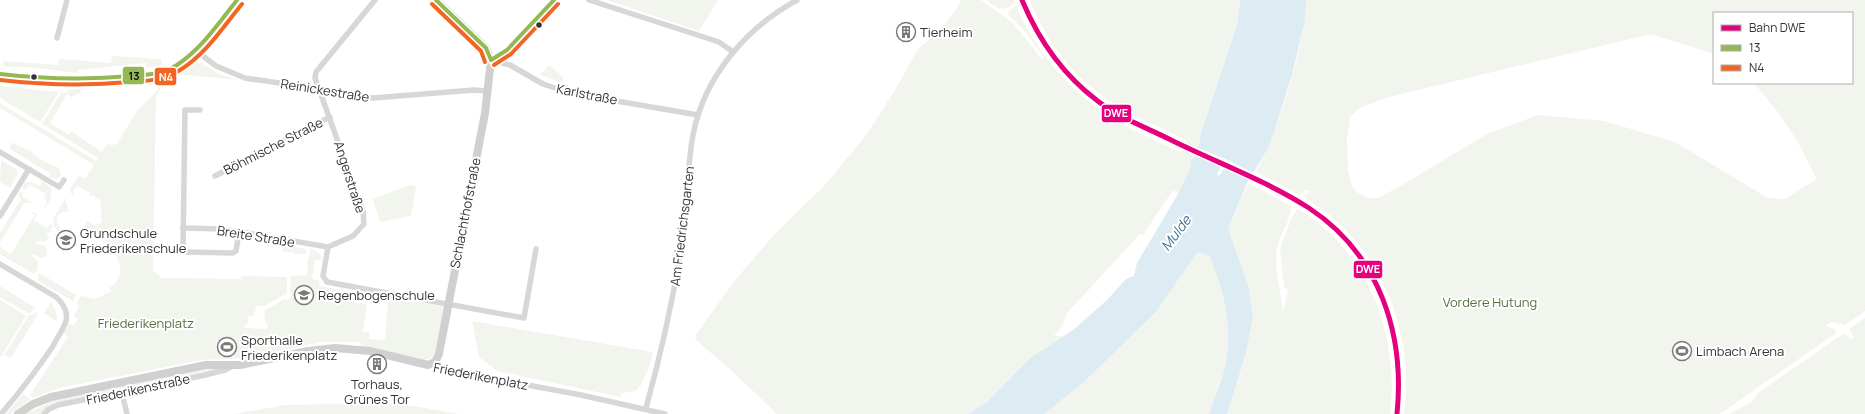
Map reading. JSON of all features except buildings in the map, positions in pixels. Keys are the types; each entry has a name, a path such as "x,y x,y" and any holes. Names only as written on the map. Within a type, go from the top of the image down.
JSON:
{"main road":[{"path":"436,0 486,48 491,60"},
{"name":"Schlachthofstraße","path":"433,364 439,354 449,304 485,112 491,60"},
{"name":"Friederikenplatz","path":"18,414 33,404 58,396 206,365 233,365 256,362 308,351 335,348 363,349 420,364 433,364"}],"street":[{"path":"57,38 67,0"},
{"path":"0,74 85,80 146,75 167,70 182,62 195,50 237,0"},
{"name":"Angerstraße","path":"328,247 353,236 364,224 364,212 315,78 316,72 375,0"},
{"path":"491,60 508,49 554,0"},
{"path":"589,0 719,42 733,52"},
{"name":"Am Friedrichsgarten","path":"646,408 676,277 686,215 692,144 698,115 712,84 733,52 759,26 797,0"},
{"name":"Reinickestraße","path":"195,50 216,66 245,78 320,89 346,95 373,98 474,90 487,91"},
{"name":"Karlstraße","path":"491,60 506,64 543,84 570,93 698,115"},
{"path":"200,110 185,110 183,249 186,252 233,253 236,251 238,232"},
{"name":"Böhmische Straße","path":"215,176 330,117"},
{"path":"0,152 60,187 64,180"},
{"path":"0,216 29,168"},
{"name":"Breite Straße","path":"183,228 224,229 328,247"},
{"path":"328,247 324,276 327,282 524,318 536,249"},
{"path":"0,264 56,297 63,304 66,314 63,327 40,366 24,388 1,414"},
{"name":"Friederikenplatz","path":"433,364 447,370 646,408 665,414"},
{"name":"Friederikenstraße","path":"44,414 49,409 58,406 218,372 233,365"},
{"path":"122,393 127,414"}],"green space":[{"path":"607,0 718,0 699,31"},
{"path":"961,0 981,0 1013,23 1042,59 1044,57 1023,29 1008,15 1009,11 1016,5 1036,43 1049,61 1078,92 1112,118 1131,129 1181,152 1187,140 1126,111 1103,96 1077,74 1054,47 1030,0 1240,0 1238,22 1201,133 1199,145 1195,157 1191,160 1190,169 1178,194 1173,190 1143,235 1140,234 1067,313 1062,326 1054,336 1063,336 1030,358 987,402 968,414 777,414 733,372 696,340 695,336 736,279 773,236 824,186 867,134 895,90 918,49 938,33 955,11"},
{"path":"987,0 1014,0 1015,3 1007,8 1001,9 994,6"},
{"name":"Vordere Hutung","path":"1306,0 1865,0 1865,311 1845,325 1831,322 1826,326 1836,330 1836,333 1720,414 1404,414 1406,388 1405,362 1401,336 1385,286 1372,263 1357,242 1339,223 1304,197 1307,193 1312,192 1305,190 1300,195 1256,172 1274,133 1282,111 1300,42","holes":["1713,12 1853,12 1853,84 1755,84 1777,111 1796,139 1817,179 1785,199 1768,198 1675,142 1604,121 1538,115 1487,134 1378,198 1367,198 1358,193 1352,187 1348,169 1347,138 1350,117 1360,108 1389,97 1651,34 1713,54"]},
{"path":"112,56 161,59 162,65 146,68 146,63 78,70 77,73 29,67 4,67 3,61 58,65 59,59 111,63"},
{"path":"193,61 201,63 221,75 240,80 176,74 176,72"},
{"path":"549,65 563,77 563,83 540,75"},
{"name":"Friederikenplatz","path":"164,83 156,97 153,270 162,278 241,279 242,276 287,277 287,293 265,306 257,306 253,316 248,316 248,322 244,328 267,329 268,326 265,321 264,311 292,296 292,293 290,292 291,276 307,275 310,249 318,252 322,257 321,260 315,259 312,279 319,280 319,286 366,295 364,300 352,298 346,301 367,304 363,332 369,332 369,339 385,340 388,296 444,307 445,309 435,353 432,357 426,360 413,359 362,346 360,342 321,342 248,358 201,360 59,388 33,398 30,395 68,337 63,333 69,324 74,325 77,320 74,315 79,307 77,303 81,296 95,299 112,291 109,288 120,275 120,264 115,254 106,246 105,241 83,228 88,221 95,226 102,222 100,200 91,195 90,197 90,193 77,186 73,191 73,195 70,189 79,176 85,179 94,165 0,108 0,103 96,161 98,158 42,124 61,93 67,93 69,90 81,89 81,92 72,97 67,94 50,123 69,135 71,131 102,152 107,144 117,144 137,111"},
{"path":"0,86 59,92 40,122 0,98"},
{"path":"13,143 30,151 43,161 59,168 61,173 60,177 56,179 49,177 51,174 10,149 10,144"},
{"path":"1,160 16,169 18,173 10,188 0,182"},
{"path":"43,181 52,189 50,201 44,209 47,202 44,199 46,194 29,184 25,190 22,187 25,182 32,182 40,186"},
{"path":"1248,183 1291,206 1289,217 1278,244 1276,258 1283,312 1288,290 1284,287 1280,248 1292,217 1298,209 1322,226 1343,247 1361,271 1374,298 1384,326 1390,355 1392,384 1390,414 1227,414 1246,353 1253,318 1228,229"},
{"path":"410,185 416,186 411,216 380,222 373,199"},
{"path":"20,192 23,193 22,196 33,203 24,203 0,243 0,233 21,199 18,195"},
{"path":"65,199 69,211 62,212 57,216 57,222 61,230 58,231 54,226 53,219"},
{"path":"31,213 37,214 34,220 47,228 51,223 53,228 50,229 51,232 46,233 49,238 46,241 42,242 37,240 36,244 46,246 47,256 42,258 32,254 31,255 38,261 38,269 34,274 0,254 0,247 11,254 35,215"},
{"path":"278,244 306,249 306,254 283,252 283,246 278,246"},
{"path":"1197,251 1209,255 1215,269 1220,283 1228,326 1227,356 1224,371 1209,414 1044,414 1084,382 1156,312"},
{"path":"39,273 76,295 73,301 37,280"},
{"path":"0,286 37,309 36,310 34,308 31,313 28,313 0,297"},
{"path":"0,300 26,316 0,358"},
{"path":"51,302 55,309 58,322 44,313"},
{"path":"35,312 38,314 11,358 5,355 0,363 28,316 34,314"},
{"path":"1865,318 1865,414 1729,414 1751,402 1758,393 1843,334 1847,335 1850,340 1854,337 1850,331 1850,328"},
{"path":"472,321 653,352 647,373 639,387 636,391 622,393 621,397 497,371 479,357"},
{"path":"214,368 221,369 54,404 40,414 25,414 55,400"},
{"path":"23,394 30,400 10,414 6,414"},
{"path":"376,403 402,404 459,414 234,414 286,405"}],"water":[{"name":"Mulde","path":"1240,0 1306,0 1305,20 1292,75 1275,129 1267,150 1247,183 1228,229 1248,285 1253,318 1246,353 1227,414 1209,414 1224,371 1227,356 1228,326 1220,283 1215,269 1209,255 1197,252 1156,312 1084,382 1044,414 968,414 987,402 1030,358 1073,330 1107,300 1126,279 1134,276 1137,263 1178,194 1190,169 1191,160 1195,157 1201,133 1238,22"}],"pier":[{"path":"1196,147 1256,174 1252,181 1224,168 1219,176 1217,174 1221,166 1194,154"}],"rail line":[{"name":"DWE","path":"1022,0 1036,30 1054,57 1075,81 1099,102 1115,113 1133,122 1292,198 1309,208 1333,227 1354,249 1370,273 1383,299 1391,326 1397,355 1397,414"}],"transit line":[{"name":"13","path":"0,74 49,78 82,78 137,76 161,72 177,65 194,51 210,35 237,0"},
{"name":"13","path":"436,0 486,48 491,60"},
{"name":"13","path":"491,60 507,50 554,0"},
{"name":"N4","path":"0,80 49,84 82,84 143,81 162,78 180,70 198,56 214,40 242,4"},
{"name":"N4","path":"432,4 481,51 485,62"},
{"name":"N4","path":"494,65 511,54 558,4"}],"place":[{"name":"Tierheim","path":"906,32"},
{"name":"Grundschule Friederikenschule","path":"66,240"},
{"name":"Regenbogenschule","path":"304,295"},
{"name":"Sporthalle Friederikenplatz","path":"227,347"},
{"name":"Limbach Arena","path":"1682,351"},
{"name":"Torhaus, Grünes Tor","path":"377,364"}]}
